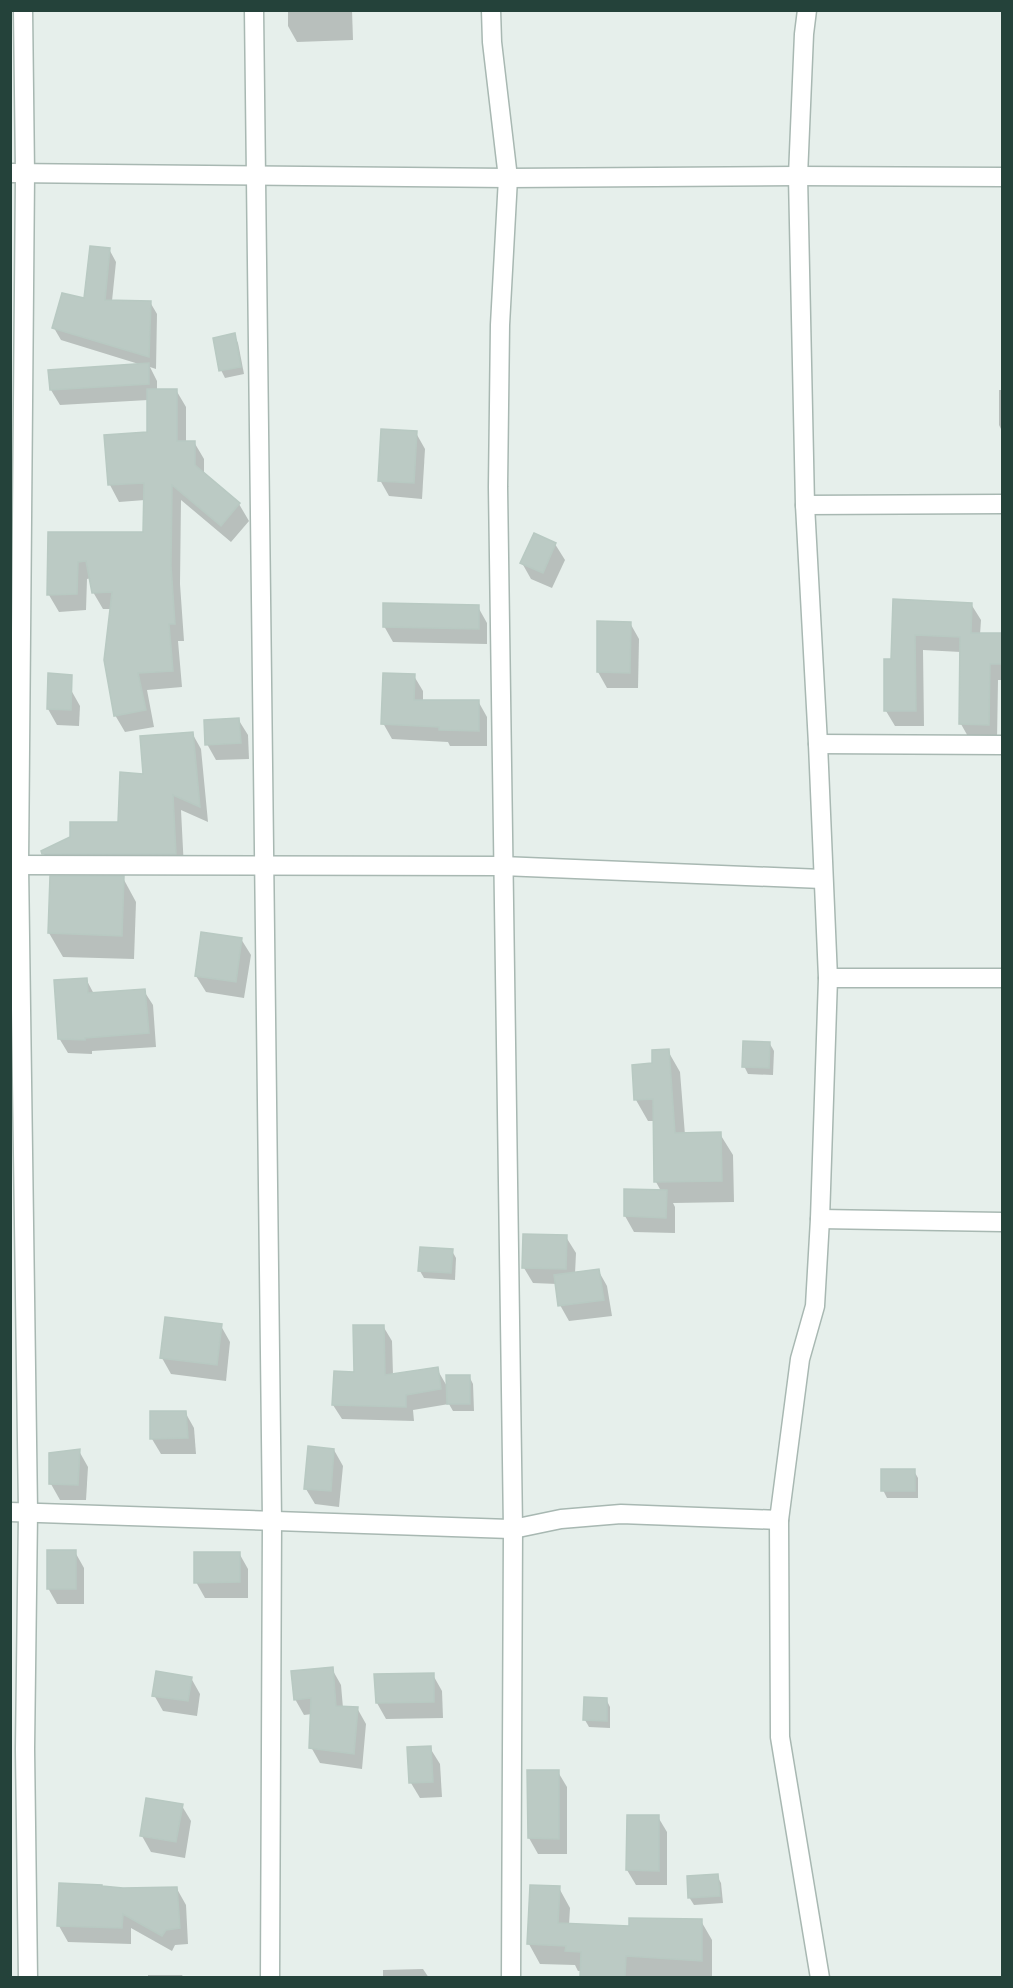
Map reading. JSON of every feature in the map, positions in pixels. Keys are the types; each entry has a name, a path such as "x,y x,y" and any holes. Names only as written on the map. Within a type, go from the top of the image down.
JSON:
{"street":[{"path":"23,10 18,173 14,865 20,1512 28,1977"},
{"path":"254,10 272,1521 270,1977"},
{"path":"491,10 492,42 508,178 500,326 498,487 513,1529 511,1977"},
{"path":"807,10 798,176 805,505 828,978 820,1219 814,1306 800,1359 779,1520 780,1737 820,1977"},
{"path":"18,173 508,178 1002,177"},
{"path":"805,505 1002,504"},
{"path":"818,744 1002,745"},
{"path":"14,865 503,866 822,879"},
{"path":"828,978 1002,978"},
{"path":"820,1219 1002,1222"},
{"path":"20,1512 513,1529 561,1519 621,1514 779,1520"}],"building":[{"path":"90,246 110,248 105,300 151,301 149,357 52,328 62,293 84,298"},
{"path":"235,333 241,367 219,371 213,338"},
{"path":"149,363 149,384 50,390 48,370"},
{"path":"147,389 177,389 177,441 195,441 195,465 240,503 221,526 172,485 171,566 175,624 169,624 173,671 138,673 146,710 114,716 104,660 112,592 92,593 86,561 78,562 77,594 47,595 48,532 143,532 144,483 108,485 104,435 147,432"},
{"path":"381,429 417,431 414,483 378,481"},
{"path":"534,533 556,543 543,573 520,563"},
{"path":"893,599 972,603 971,633 1002,633 1002,664 990,664 989,725 959,724 960,637 915,635 916,711 884,711 884,659 891,659"},
{"path":"383,603 479,605 479,629 383,627"},
{"path":"597,621 631,622 630,673 597,672"},
{"path":"48,673 72,675 71,710 47,709"},
{"path":"383,673 415,674 414,700 479,700 479,731 439,730 439,727 381,724"},
{"path":"239,718 241,743 205,745 204,720"},
{"path":"193,732 200,807 173,795 176,854 42,854 41,851 70,837 70,822 118,822 120,772 143,774 140,736"},
{"path":"50,876 124,876 122,936 48,933"},
{"path":"201,932 242,938 236,982 195,976"},
{"path":"87,978 88,993 145,989 149,1033 85,1038 85,1040 58,1039 54,980"},
{"path":"743,1041 770,1042 769,1068 742,1067"},
{"path":"669,1049 675,1133 721,1132 722,1181 654,1182 653,1099 634,1100 632,1065 652,1063 652,1050"},
{"path":"624,1189 667,1190 666,1218 624,1216"},
{"path":"523,1234 567,1235 566,1269 522,1268"},
{"path":"420,1247 453,1249 451,1273 418,1271"},
{"path":"599,1269 604,1300 558,1306 554,1275"},
{"path":"165,1317 222,1324 217,1365 160,1358"},
{"path":"353,1325 384,1325 385,1375 438,1367 441,1389 406,1395 406,1407 332,1405 334,1371 354,1372"},
{"path":"446,1375 470,1375 470,1404 447,1404"},
{"path":"150,1411 186,1411 188,1438 150,1439"},
{"path":"308,1446 334,1449 331,1491 304,1489"},
{"path":"80,1449 78,1485 49,1484 49,1453"},
{"path":"881,1469 915,1469 915,1491 881,1491"},
{"path":"47,1550 76,1550 76,1589 47,1589"},
{"path":"194,1552 240,1552 240,1582 194,1583"},
{"path":"333,1667 336,1706 358,1707 354,1754 309,1748 311,1698 294,1700 291,1671"},
{"path":"156,1671 192,1677 188,1701 152,1696"},
{"path":"434,1673 434,1702 376,1703 374,1674"},
{"path":"584,1697 607,1698 607,1721 583,1720"},
{"path":"431,1746 433,1782 409,1783 407,1747"},
{"path":"527,1770 559,1770 559,1839 528,1838"},
{"path":"146,1798 183,1804 176,1842 140,1836"},
{"path":"627,1815 659,1815 659,1871 626,1870"},
{"path":"718,1874 720,1896 688,1898 687,1876"},
{"path":"59,1883 123,1888 177,1887 180,1928 166,1930 162,1936 123,1914 122,1928 57,1926"},
{"path":"530,1885 560,1886 558,1923 629,1926 629,1918 702,1919 702,1961 626,1956 625,1977 580,1977 581,1952 565,1951 566,1946 527,1944"}]}
